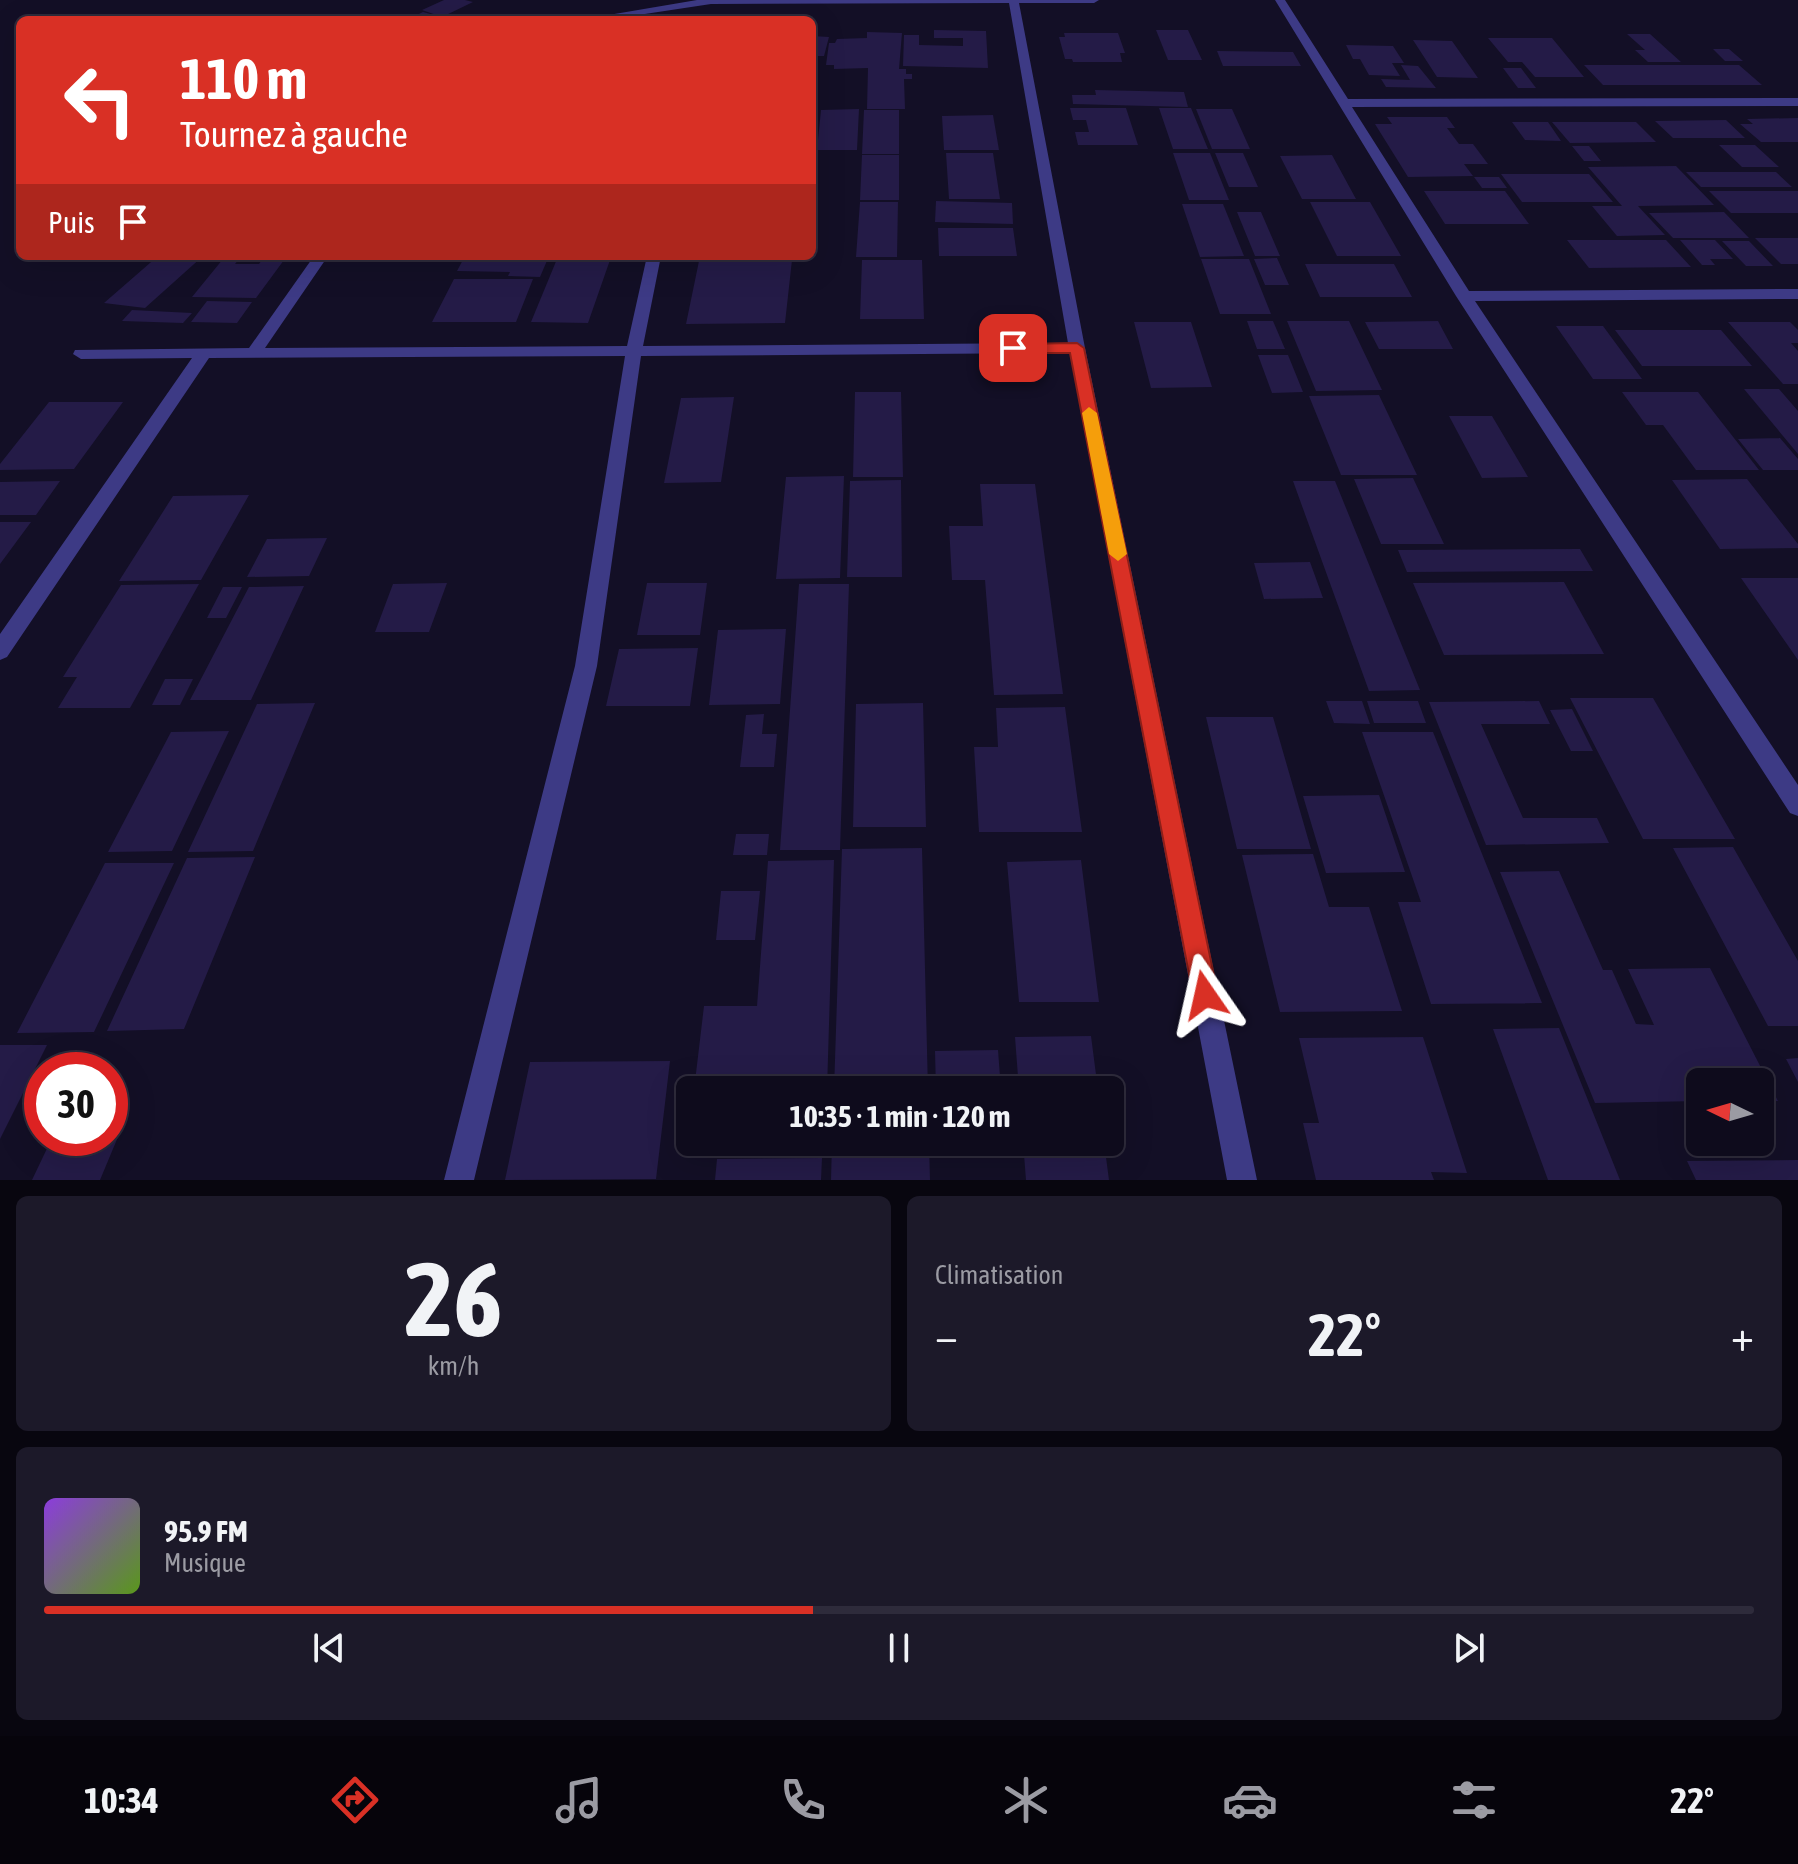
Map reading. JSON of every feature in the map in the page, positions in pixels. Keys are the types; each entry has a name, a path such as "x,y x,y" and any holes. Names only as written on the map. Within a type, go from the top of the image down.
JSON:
{"street":[{"path":"620,16 710,6 1094,0"},
{"path":"1280,0 1464,296 1798,805"},
{"path":"1014,2 1077,348 1242,1180"},
{"path":"1346,103 1798,102"},
{"path":"254,352 318,260"},
{"path":"459,1180 586,666 634,349 653,260"},
{"path":"1464,296 1798,294"},
{"path":"81,354 1077,348"},
{"path":"0,651 204,353"}],"building":[{"path":"444,0 473,2 444,16 422,10"},
{"path":"423,12 437,16 415,16"},
{"path":"934,30 986,31 988,68 903,66 904,35 919,35 919,45 963,46 963,38 934,38"},
{"path":"1156,30 1188,30 1202,60 1168,60"},
{"path":"867,32 902,33 899,69 906,69 906,74 912,74 912,79 904,79 905,109 867,109 868,68 834,69 834,65 826,65 829,43 835,43 837,39 867,38"},
{"path":"1064,33 1118,33 1125,53 1120,53 1122,62 1073,62 1072,59 1065,59 1059,37 1065,37"},
{"path":"1627,34 1650,34 1681,62 1648,62 1635,50 1645,50"},
{"path":"816,36 829,37 824,56 816,56"},
{"path":"1488,38 1552,38 1584,77 1535,77 1522,62 1508,62"},
{"path":"1413,40 1452,41 1478,78 1437,77"},
{"path":"1346,45 1393,46 1404,63 1392,63 1400,76 1369,75 1360,59 1353,59"},
{"path":"1713,49 1729,49 1743,61 1725,61"},
{"path":"1217,51 1293,52 1301,66 1223,66"},
{"path":"1401,65 1418,66 1436,88 1386,87 1381,79 1410,80"},
{"path":"1584,65 1739,65 1762,85 1603,85"},
{"path":"1503,68 1521,68 1536,88 1518,88"},
{"path":"1095,90 1184,92 1188,107 1073,104 1072,95 1096,95"},
{"path":"1070,108 1126,108 1138,145 1078,145 1075,132 1089,132 1086,120 1073,120"},
{"path":"1159,108 1191,108 1208,149 1173,149"},
{"path":"859,109 857,150 817,150 821,110"},
{"path":"1196,109 1232,109 1250,149 1212,149"},
{"path":"864,110 899,110 899,154 862,154"},
{"path":"993,115 999,150 944,150 942,116"},
{"path":"1387,117 1447,117 1455,128 1447,128 1459,144 1473,144 1488,164 1464,164 1473,176 1408,177 1375,124 1392,124"},
{"path":"1798,118 1798,142 1761,142 1740,124 1753,124 1747,119"},
{"path":"1726,120 1745,138 1673,138 1655,121"},
{"path":"1512,122 1548,122 1561,141 1525,140"},
{"path":"1552,122 1636,122 1656,142 1570,143"},
{"path":"1719,145 1755,145 1779,167 1742,167"},
{"path":"1572,146 1589,146 1601,161 1584,161"},
{"path":"946,153 993,153 1000,199 949,199"},
{"path":"1173,153 1210,153 1229,200 1189,200"},
{"path":"1215,153 1243,153 1258,187 1229,187"},
{"path":"862,155 899,155 899,200 860,200"},
{"path":"1332,155 1356,199 1302,199 1280,156"},
{"path":"1676,166 1714,205 1638,206 1665,235 1617,236 1592,206 1622,206 1588,167"},
{"path":"1686,172 1776,172 1792,187 1701,187"},
{"path":"1501,174 1589,174 1613,202 1522,202"},
{"path":"1474,177 1499,177 1507,188 1482,188"},
{"path":"1424,191 1505,191 1529,224 1445,224"},
{"path":"1709,191 1798,191 1798,213 1731,213"},
{"path":"936,201 1012,203 1013,224 935,222"},
{"path":"860,202 898,202 897,257 856,257"},
{"path":"1310,202 1370,202 1401,256 1337,256"},
{"path":"1182,204 1223,204 1244,256 1200,257"},
{"path":"1237,212 1261,212 1280,256 1255,256"},
{"path":"1724,212 1749,238 1673,238 1649,213"},
{"path":"938,228 1013,228 1017,256 939,256"},
{"path":"1755,238 1798,238 1798,264 1781,264"},
{"path":"1567,240 1666,240 1691,267 1589,268"},
{"path":"1680,240 1715,240 1733,259 1710,259 1715,265 1702,265"},
{"path":"1722,241 1749,241 1773,266 1746,266"},
{"path":"1277,258 1289,285 1265,285 1254,259"},
{"path":"1201,259 1249,259 1271,314 1220,314"},
{"path":"153,260 199,260 145,308 104,303"},
{"path":"222,260 238,260 235,264 259,264 262,260 284,260 256,298 192,297"},
{"path":"374,260 458,260 457,262"},
{"path":"463,260 547,260 540,277 508,276 510,272 457,271"},
{"path":"557,260 610,260 588,323 531,322"},
{"path":"792,260 785,323 686,324 699,261"},
{"path":"862,260 922,260 924,319 860,319"},
{"path":"1305,264 1394,264 1412,297 1320,297"},
{"path":"454,279 533,279 516,322 432,322"},
{"path":"207,301 252,302 237,323 191,322"},
{"path":"132,310 192,313 183,323 122,321"},
{"path":"1247,321 1273,321 1285,349 1257,349"},
{"path":"1287,321 1349,321 1382,390 1316,391"},
{"path":"1438,321 1453,349 1379,349 1365,322"},
{"path":"1134,322 1191,322 1212,387 1151,388"},
{"path":"1728,322 1790,322 1798,330 1798,343 1791,343 1798,351 1798,384 1783,384"},
{"path":"1556,326 1603,326 1642,379 1593,379"},
{"path":"1615,330 1721,330 1752,366 1642,366"},
{"path":"1258,355 1288,355 1303,392 1272,393"},
{"path":"1744,389 1779,389 1798,411 1798,454"},
{"path":"855,392 901,392 903,477 853,477"},
{"path":"1622,392 1698,392 1759,470 1696,470 1663,425 1646,425"},
{"path":"1379,395 1417,475 1341,475 1309,396"},
{"path":"734,397 721,482 664,483 681,398"},
{"path":"49,402 123,402 74,469 0,470 0,464"},
{"path":"1449,416 1492,416 1528,477 1482,478"},
{"path":"1780,438 1798,459 1798,470 1763,470 1738,439"},
{"path":"844,476 840,578 776,579 786,477"},
{"path":"1413,478 1444,544 1381,544 1354,479"},
{"path":"1747,479 1798,548 1720,549 1672,480"},
{"path":"901,480 902,577 847,577 850,481"},
{"path":"60,481 36,515 0,515 0,482"},
{"path":"1293,481 1335,481 1420,690 1369,691"},
{"path":"980,484 1035,484 1063,694 994,695 985,580 952,580 949,526 983,526"},
{"path":"249,495 201,580 119,581 173,496"},
{"path":"0,522 31,522 0,564"},
{"path":"327,538 309,576 247,577 267,539"},
{"path":"1580,549 1593,571 1407,572 1398,550"},
{"path":"1310,562 1323,598 1264,599 1254,563"},
{"path":"1741,578 1798,578 1798,660"},
{"path":"1564,582 1604,654 1444,655 1413,583"},
{"path":"447,583 429,632 375,632 393,584"},
{"path":"647,583 707,583 700,635 637,635"},
{"path":"199,584 130,708 58,708 77,677 63,677 121,585"},
{"path":"799,584 849,584 840,850 780,850"},
{"path":"304,586 251,700 190,700 249,587"},
{"path":"223,587 242,587 226,618 207,618"},
{"path":"786,629 780,704 709,705 718,630"},
{"path":"698,648 690,706 606,706 619,649"},
{"path":"165,679 193,679 180,705 152,705"},
{"path":"1570,698 1653,698 1735,839 1643,839"},
{"path":"1326,701 1362,701 1370,724 1334,723"},
{"path":"1367,701 1418,701 1426,723 1374,723"},
{"path":"1539,701 1550,724 1481,724 1523,818 1597,818 1609,843 1486,845 1429,702"},
{"path":"315,703 253,851 188,852 257,704"},
{"path":"923,703 926,827 853,827 856,704"},
{"path":"1065,707 1082,832 979,832 974,747 998,747 996,708"},
{"path":"1572,709 1593,751 1571,751 1550,710"},
{"path":"764,714 762,734 777,734 774,767 740,767 746,715"},
{"path":"1206,717 1273,717 1311,849 1237,849"},
{"path":"229,731 172,851 108,852 171,732"},
{"path":"1362,732 1433,732 1542,1003 1431,1004 1398,902 1421,902"},
{"path":"1379,795 1405,872 1326,873 1303,796"},
{"path":"736,834 769,834 767,855 733,855"},
{"path":"1733,847 1798,961 1798,1026 1768,1026 1673,848"},
{"path":"922,848 928,1076 834,1076 842,849"},
{"path":"1313,854 1329,907 1369,907 1402,1011 1280,1012 1242,855"},
{"path":"255,857 184,1029 107,1031 187,858"},
{"path":"834,860 827,1076 696,1076 704,1006 757,1006 768,861"},
{"path":"1081,860 1099,1002 1019,1002 1007,862"},
{"path":"105,863 174,863 94,1032 17,1033"},
{"path":"1559,871 1603,970 1612,970 1636,1024 1654,1025 1628,969 1710,968 1761,1068 1686,1068 1686,1101 1595,1103 1500,872"},
{"path":"721,891 760,891 755,940 716,940"},
{"path":"1559,1028 1620,1180 1548,1180 1493,1029"},
{"path":"1091,1036 1096,1076 1018,1076 1015,1037"},
{"path":"1423,1037 1467,1173 1431,1172 1434,1180 1316,1180 1303,1123 1319,1123 1299,1038"},
{"path":"0,1045 47,1045 44,1052 24,1052 24,1091 0,1139"},
{"path":"998,1050 1000,1076 936,1076 935,1051"},
{"path":"1798,1058 1798,1082 1786,1059"},
{"path":"670,1061 656,1179 505,1180 530,1062"},
{"path":"43,1156 110,1156 100,1180 32,1180"},
{"path":"832,1156 929,1156 930,1180 831,1180"},
{"path":"1024,1156 1106,1156 1109,1180 1026,1180"},
{"path":"822,1158 821,1180 715,1180 717,1159"},
{"path":"1798,1160 1798,1180 1696,1180 1687,1161"}],"slow traffic":[{"path":"1089,413 1118,554"}],"route":[{"path":"1013,348 1077,348 1205,995"}]}
